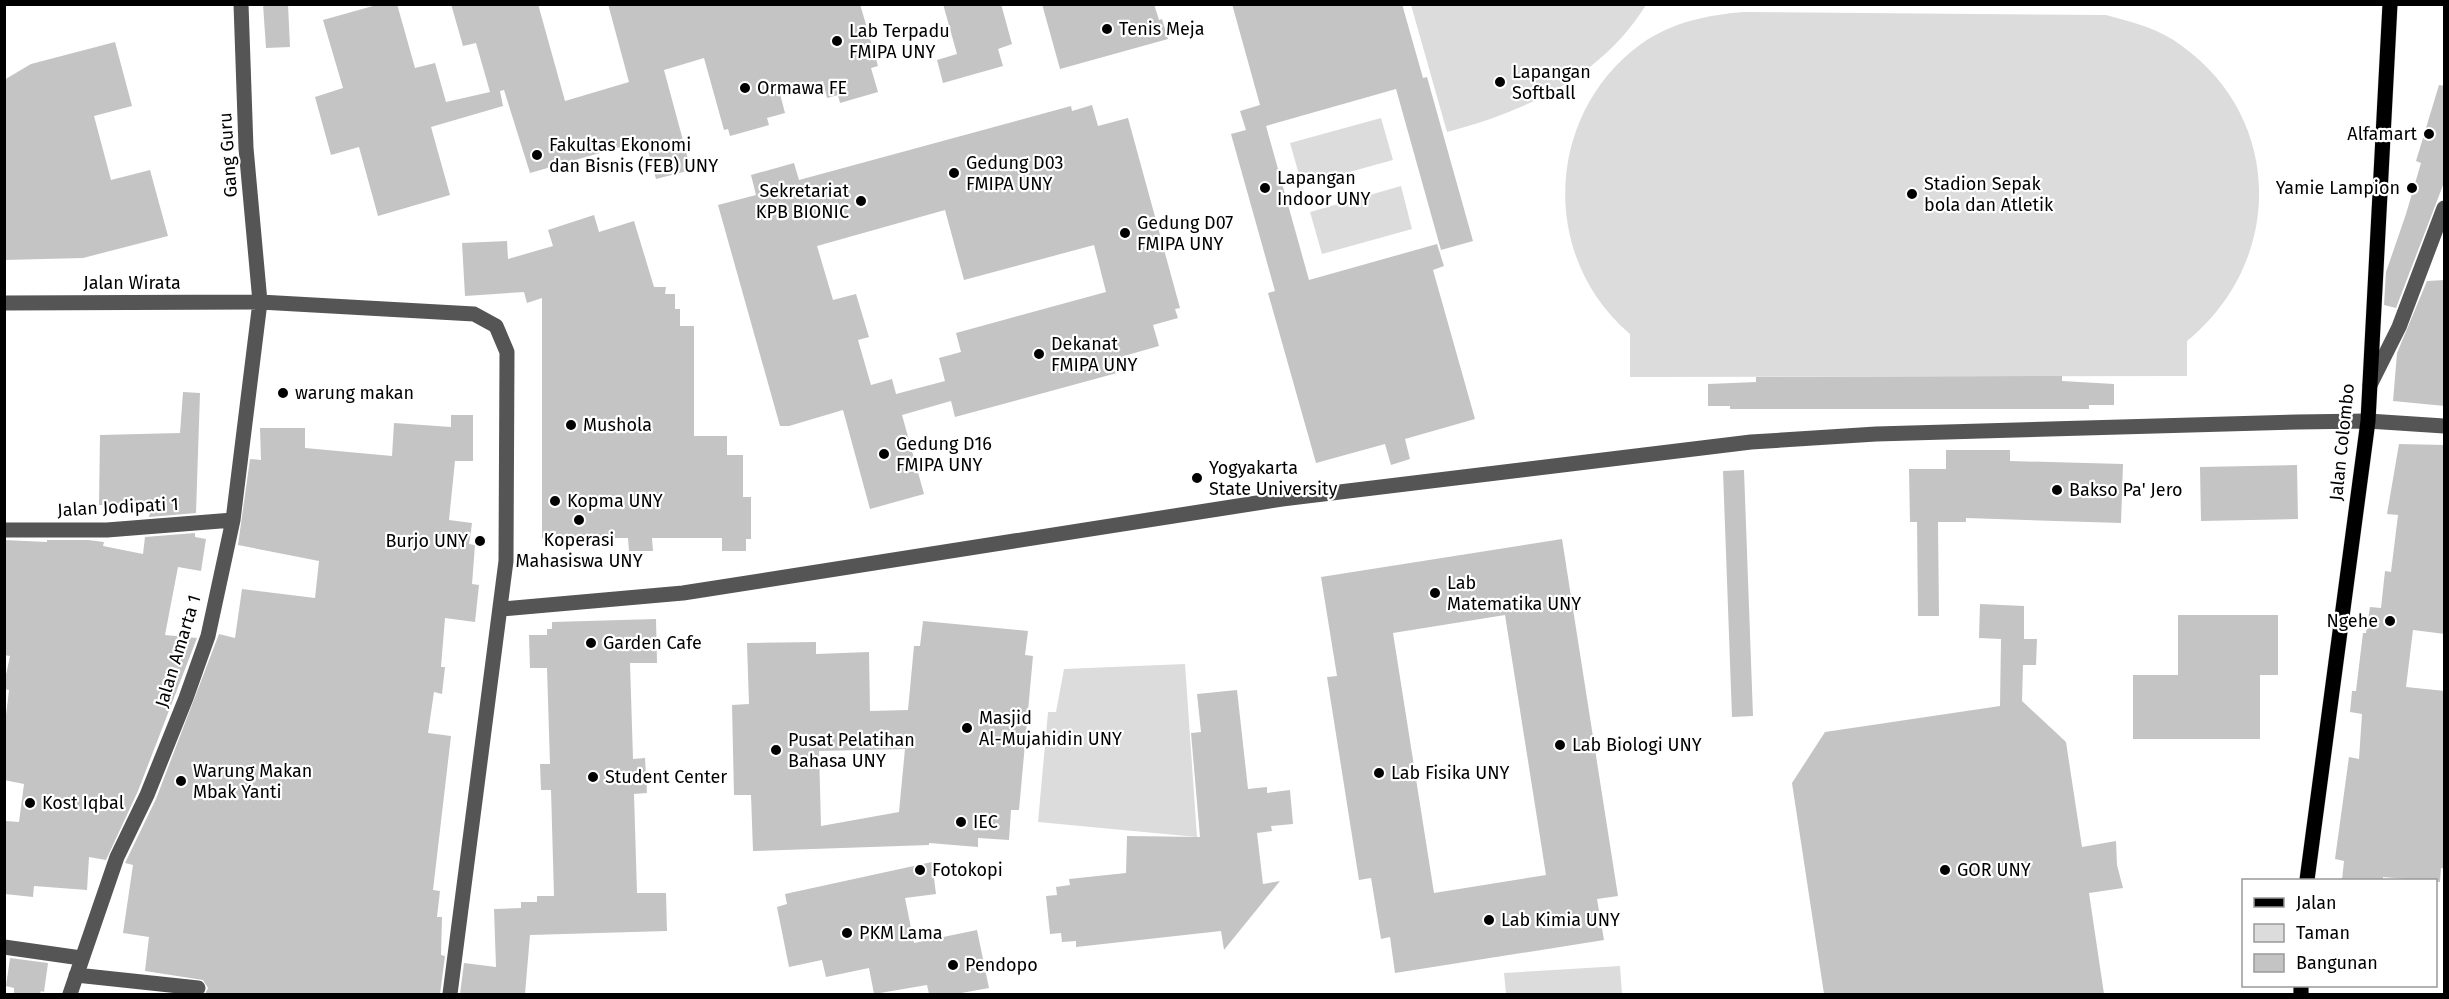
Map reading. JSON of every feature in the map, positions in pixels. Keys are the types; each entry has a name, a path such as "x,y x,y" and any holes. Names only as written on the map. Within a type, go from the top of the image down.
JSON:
{"main road":[{"name":"Jalan Colombo","path":"2307,879 2367,421 2390,4"}],"street":[{"name":"Gang Guru","path":"241,4 246,148 260,302"},
{"path":"2368,389 2399,327 2445,208"},
{"name":"Jalan Wirata","path":"4,303 260,302 474,314 496,326 507,352 506,561 502,609 450,994"},
{"name":"Jalan Amarta 1","path":"70,994 117,857 147,795 208,636 233,520 260,302"},
{"path":"502,609 683,593 1282,499 1751,442 1887,433 2367,421 2445,426"},
{"name":"Jalan Jodipati 1","path":"4,530 106,530 233,520"},
{"path":"4,947 81,958"},
{"path":"75,975 198,988"}],"green space":[{"name":"Lapangan Softball","path":"1411,4 1646,5 1628,30 1607,52 1559,88 1505,113 1447,132"},
{"name":"Stadion Sepak bola dan Atletik","path":"1744,12 2106,15 2136,23 2182,46 2216,77 2240,112 2254,151 2259,192 2255,233 2241,272 2219,309 2187,341 2187,376 1630,377 1630,334 1600,302 1580,266 1568,227 1565,186 1571,146 1586,108 1609,73 1641,44 1677,25 1717,15"},
{"path":"1381,118 1393,160 1302,185 1290,143"},
{"path":"1401,186 1412,229 1322,254 1310,212"},
{"path":"1185,664 1197,837 1038,822 1048,712 1056,712 1064,669"},
{"path":"1620,966 1622,994 1506,994 1504,973"}],"building":[{"path":"263,4 288,4 290,47 266,48"},
{"path":"380,4 397,4 415,68 435,63 446,102 490,92 476,43 463,46 451,4 538,4 565,101 629,82 608,4 860,4 878,66 871,68 878,92 840,103 838,95 827,98 823,81 780,94 785,113 767,118 769,125 730,136 728,129 724,130 704,58 664,70 691,170 656,179 645,140 530,173 504,90 500,91 503,106 431,127 450,195 378,216 359,147 331,155 315,97 343,88 323,20"},
{"path":"943,4 1001,4 1012,44 998,49 1003,66 943,83 937,60 957,54"},
{"name":"Tenis Meja","path":"1042,4 1154,4 1159,20 1162,19 1168,39 1060,69"},
{"name":"Lapangan Indoor UNY","path":"1232,4 1402,4 1423,78 1427,77 1473,241 1441,250 1396,89 1266,126 1309,280 1437,244 1444,266 1433,270 1475,419 1405,439 1410,459 1391,465 1385,444 1316,463 1268,293 1275,291 1231,134 1246,130 1240,111 1260,105"},
{"path":"115,42 132,106 94,116 111,180 150,170 168,236 83,258 4,260 4,80 31,64"},
{"path":"2439,85 2445,86 2445,180 2396,308 2384,305 2386,272 2421,163 2416,161"},
{"path":"1092,105 1098,126 1128,118 1180,308 1175,309 1178,318 1153,325 1159,346 1124,356 1128,370 955,417 951,401 902,415 924,494 870,509 843,410 789,426 780,426 718,205 756,195 751,175 794,163 799,180 1071,106 1072,111","holes":["945,210 964,280 1094,245 1106,292 956,333 961,352 939,358 945,381 896,394 892,379 871,385 858,340 869,337 856,294 833,300 817,246"]},
{"path":"594,215 599,232 634,221 654,287 666,287 665,294 675,294 675,309 680,309 680,326 694,326 694,436 727,436 727,455 743,455 743,497 751,497 751,539 746,539 746,551 722,551 722,538 652,538 653,551 629,551 628,538 542,538 542,298 527,303 524,292 465,296 462,243 507,241 508,259 553,246 548,230"},
{"path":"2445,280 2445,406 2393,401 2397,353 2427,281"},
{"path":"2062,376 2062,381 2114,384 2114,405 2089,405 2089,409 1730,409 1730,406 1708,406 1708,384 1756,382 1756,377"},
{"path":"183,392 200,393 196,513 149,517 151,507 99,505 100,435 180,433"},
{"path":"451,415 473,415 473,461 455,461 449,520 472,523 469,544 475,545 472,584 479,585 475,622 445,618 441,667 445,667 442,694 434,692 428,733 451,736 433,890 440,891 437,917 442,917 441,955 445,956 440,994 205,994 208,988 203,980 145,971 149,937 123,933 133,865 125,863 156,799 219,634 235,638 242,589 315,598 319,561 238,545 250,459 261,460 260,428 305,428 305,448 392,456 394,423 451,427"},
{"path":"2399,444 2445,445 2445,634 2413,630 2406,687 2445,691 2445,869 2441,868 2440,882 2437,882 2437,879 2383,877 2383,879 2342,879 2344,861 2335,859 2349,757 2359,759 2362,714 2350,712 2352,691 2356,691 2363,633 2366,633 2370,607 2381,608 2385,571 2391,572 2398,515 2387,514"},
{"path":"1946,450 2010,450 2010,461 2123,464 2121,523 1966,518 1966,522 1938,522 1939,616 1918,616 1917,522 1910,522 1909,469 1946,469"},
{"path":"2297,465 2298,519 2201,521 2200,467"},
{"path":"1744,470 1753,716 1732,717 1723,471"},
{"path":"195,533 195,537 206,539 201,571 178,567 165,635 197,638 138,791 106,860 89,857 87,890 34,886 33,897 5,894 6,821 19,822 24,784 4,780 4,732 9,690 4,689 4,684 10,656 4,655 4,540 47,542 47,540 88,540 104,542 103,546 143,554 145,537"},
{"path":"1562,539 1618,896 1597,899 1604,940 1395,973 1390,937 1381,939 1371,878 1359,880 1327,677 1337,676 1321,577","holes":["1505,615 1546,875 1434,893 1393,633"]},
{"name":"GOR UNY","path":"1980,604 2024,606 2024,639 2037,639 2036,665 2023,665 2022,701 2066,742 2082,847 2116,841 2117,865 2123,888 2089,893 2104,994 1824,994 1792,783 1825,732 2000,706 2001,639 1979,638"},
{"path":"2178,615 2278,615 2278,675 2260,675 2260,739 2133,739 2133,675 2178,675"},
{"path":"656,619 657,663 630,663 633,759 645,758 647,793 634,794 637,893 666,893 667,931 530,935 525,994 460,994 464,963 496,967 494,909 521,908 521,902 537,902 537,896 554,896 551,790 541,790 540,764 550,764 547,668 530,668 529,635 547,635 547,629 552,629 552,622"},
{"path":"923,621 1028,631 1025,655 1033,656 1019,810 1011,810 1009,840 978,838 978,847 929,843 929,845 753,851 751,795 734,795 732,705 749,704 747,643 816,642 816,654 869,652 870,711 908,710 914,646 920,646","holes":["905,749 899,812 821,826 819,751"]},
{"path":"1237,690 1248,789 1267,787 1267,793 1290,790 1293,824 1271,826 1272,831 1257,833 1263,884 1280,881 1224,950 1221,931 1076,947 1076,941 1062,942 1061,933 1050,934 1046,896 1057,895 1056,887 1070,885 1069,879 1126,873 1127,836 1200,837 1191,733 1201,732 1197,694"},
{"name":"PKM Lama","path":"932,862 936,894 905,898 914,943 977,930 989,988 956,994 929,994 927,985 874,994 869,968 826,977 822,960 789,967 777,907 787,904 785,894"},
{"path":"10,958 48,963 44,992 14,994 14,988 6,986"}],"place":[{"name":"Tenis Meja","path":"1107,29"},
{"name":"Lab Terpadu FMIPA UNY","path":"837,41"},
{"name":"Lapangan Softball","path":"1500,82"},
{"name":"Ormawa FE","path":"745,88"},
{"name":"Alfamart","path":"2429,134"},
{"name":"Fakultas Ekonomi dan Bisnis (FEB) UNY","path":"537,155"},
{"name":"Gedung D03 FMIPA UNY","path":"954,173"},
{"name":"Lapangan Indoor UNY","path":"1265,188"},
{"name":"Yamie Lampion","path":"2412,188"},
{"name":"Stadion Sepak bola dan Atletik","path":"1912,194"},
{"name":"Sekretariat KPB BIONIC","path":"861,201"},
{"name":"Gedung D07 FMIPA UNY","path":"1125,233"},
{"name":"Dekanat FMIPA UNY","path":"1039,354"},
{"name":"warung makan","path":"283,393"},
{"name":"Mushola","path":"571,425"},
{"name":"Gedung D16 FMIPA UNY","path":"884,454"},
{"name":"Yogyakarta State University","path":"1197,478"},
{"name":"Bakso Pa' Jero","path":"2057,490"},
{"name":"Kopma UNY","path":"555,501"},
{"name":"Koperasi Mahasiswa UNY","path":"579,520"},
{"name":"Burjo UNY","path":"480,541"},
{"name":"Lab Matematika UNY","path":"1435,593"},
{"name":"Ngehe","path":"2390,621"},
{"name":"Garden Cafe","path":"591,643"},
{"name":"Masjid Al-Mujahidin UNY","path":"967,728"},
{"name":"Lab Biologi UNY","path":"1560,745"},
{"name":"Pusat Pelatihan Bahasa UNY","path":"776,750"},
{"name":"Lab Fisika UNY","path":"1379,773"},
{"name":"Student Center","path":"593,777"},
{"name":"Warung Makan Mbak Yanti","path":"181,781"},
{"name":"Kost Iqbal","path":"30,803"},
{"name":"IEC","path":"961,822"},
{"name":"Fotokopi","path":"920,870"},
{"name":"GOR UNY","path":"1945,870"},
{"name":"Lab Kimia UNY","path":"1489,920"},
{"name":"PKM Lama","path":"847,933"},
{"name":"Pendopo","path":"953,965"}]}
